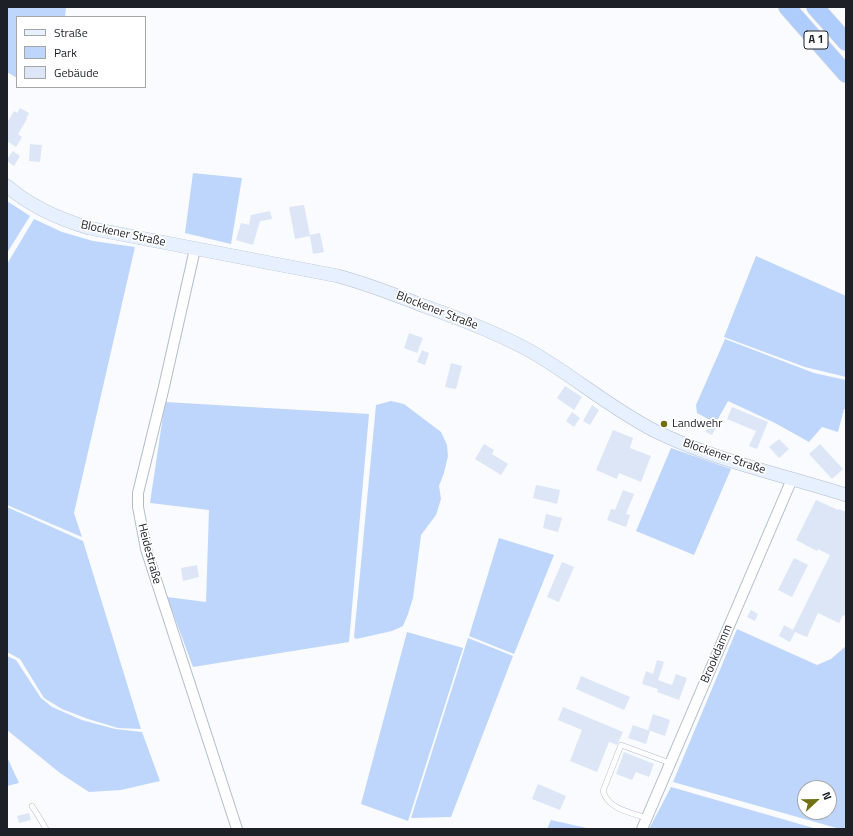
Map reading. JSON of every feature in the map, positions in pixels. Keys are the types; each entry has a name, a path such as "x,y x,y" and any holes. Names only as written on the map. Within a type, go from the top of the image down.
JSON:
{"highway":[{"name":"A 1","path":"787,7 846,74"},
{"name":"A 1","path":"815,7 846,42"}],"street":[{"name":"Blockener Straße","path":"7,186 29,203 48,213 89,228 338,276 361,282 438,310 500,336 532,352 574,378 617,409 663,434 710,454 846,495"},
{"name":"Heidestraße","path":"196,249 138,493 138,507 146,549 237,829"},
{"name":"Brookdamm","path":"642,829 792,479"}],"lane":[{"path":"647,818 617,807 607,801 604,796 603,792 621,745 670,763"},
{"path":"32,806 46,829"}],"green space":[{"path":"7,7 66,7 65,16 16,16 16,77 7,72"},
{"path":"193,173 242,178 231,244 185,233"},
{"path":"7,201 30,216 7,253"},
{"path":"34,219 62,232 93,241 135,247 74,513 82,537 7,505 7,264"},
{"path":"756,256 846,296 846,377 805,367 724,337"},
{"path":"725,339 814,373 846,380 846,409 844,409 838,432 822,427 809,442 775,423 728,401 718,419 710,420 697,413 696,405"},
{"path":"391,401 404,404 441,432 447,445 448,456 439,486 441,499 436,515 421,535 413,598 403,626 392,631 356,639 354,637 376,405"},
{"path":"165,402 369,414 349,642 193,667 167,597 206,602 209,510 150,503"},
{"path":"671,448 731,469 694,555 636,531"},
{"path":"7,507 83,541 141,729 118,728 62,709 44,698 20,659 7,652"},
{"path":"499,538 554,555 514,654 469,636"},
{"path":"737,629 817,665 831,659 846,646 846,829 840,829 808,820 837,820 837,780 797,780 797,817 673,782"},
{"path":"407,632 463,648 408,821 361,804"},
{"path":"468,638 513,656 451,817 411,818"},
{"path":"7,656 16,660 41,698 52,707 82,720 115,729 142,732 160,781 121,790 89,792 60,773 7,730"},
{"path":"7,757 19,783 7,786"},
{"path":"671,787 817,829 649,829"},
{"path":"551,820 591,829 547,829"}],"building":[{"path":"20,108 29,113 18,134 22,137 16,147 7,141 7,123 14,111 17,113"},
{"path":"30,144 42,145 40,162 29,161"},
{"path":"13,151 20,156 14,166 7,161"},
{"path":"304,205 310,235 320,233 324,252 313,254 310,236 295,239 289,207"},
{"path":"270,211 272,219 260,221 253,245 236,240 241,223 249,225 251,215"},
{"path":"409,333 423,338 417,353 404,348"},
{"path":"422,350 429,353 425,365 417,362"},
{"path":"451,363 462,366 456,389 445,387"},
{"path":"565,386 582,397 574,410 557,398"},
{"path":"592,405 599,410 590,425 583,421"},
{"path":"732,407 768,422 757,449 749,446 756,431 727,419"},
{"path":"572,412 580,418 574,427 566,421"},
{"path":"710,422 717,425 712,435 706,432"},
{"path":"613,430 633,438 630,448 651,456 641,482 619,473 617,479 596,470"},
{"path":"779,439 789,449 779,458 769,447"},
{"path":"484,444 494,450 492,454 508,464 501,475 475,459"},
{"path":"820,444 843,469 832,479 809,454"},
{"path":"536,485 560,490 557,504 533,498"},
{"path":"623,490 634,494 626,514 630,515 626,527 607,520 611,509 615,510"},
{"path":"816,500 846,512 846,616 843,615 839,623 818,613 807,637 795,632 790,642 779,636 784,625 793,630 830,555 818,549 817,551 796,540"},
{"path":"546,514 562,518 558,532 543,528"},
{"path":"794,558 808,565 792,597 778,590"},
{"path":"562,562 574,567 559,602 547,597"},
{"path":"197,565 199,577 183,581 181,568"},
{"path":"751,610 758,614 755,621 747,617"},
{"path":"657,660 664,662 658,680 672,685 676,674 687,678 679,700 657,692 658,689 642,684 646,671 653,674"},
{"path":"581,676 630,697 624,710 576,689"},
{"path":"563,707 623,732 617,745 609,742 597,772 570,761 582,730 558,720"},
{"path":"653,714 670,720 665,736 648,730"},
{"path":"633,725 650,731 646,744 628,738"},
{"path":"624,752 654,764 649,777 636,772 632,780 616,774"},
{"path":"538,784 566,796 560,810 532,799"},
{"path":"29,813 31,820 19,823 17,816"}],"place":[{"name":"Landwehr","path":"664,424"}]}
